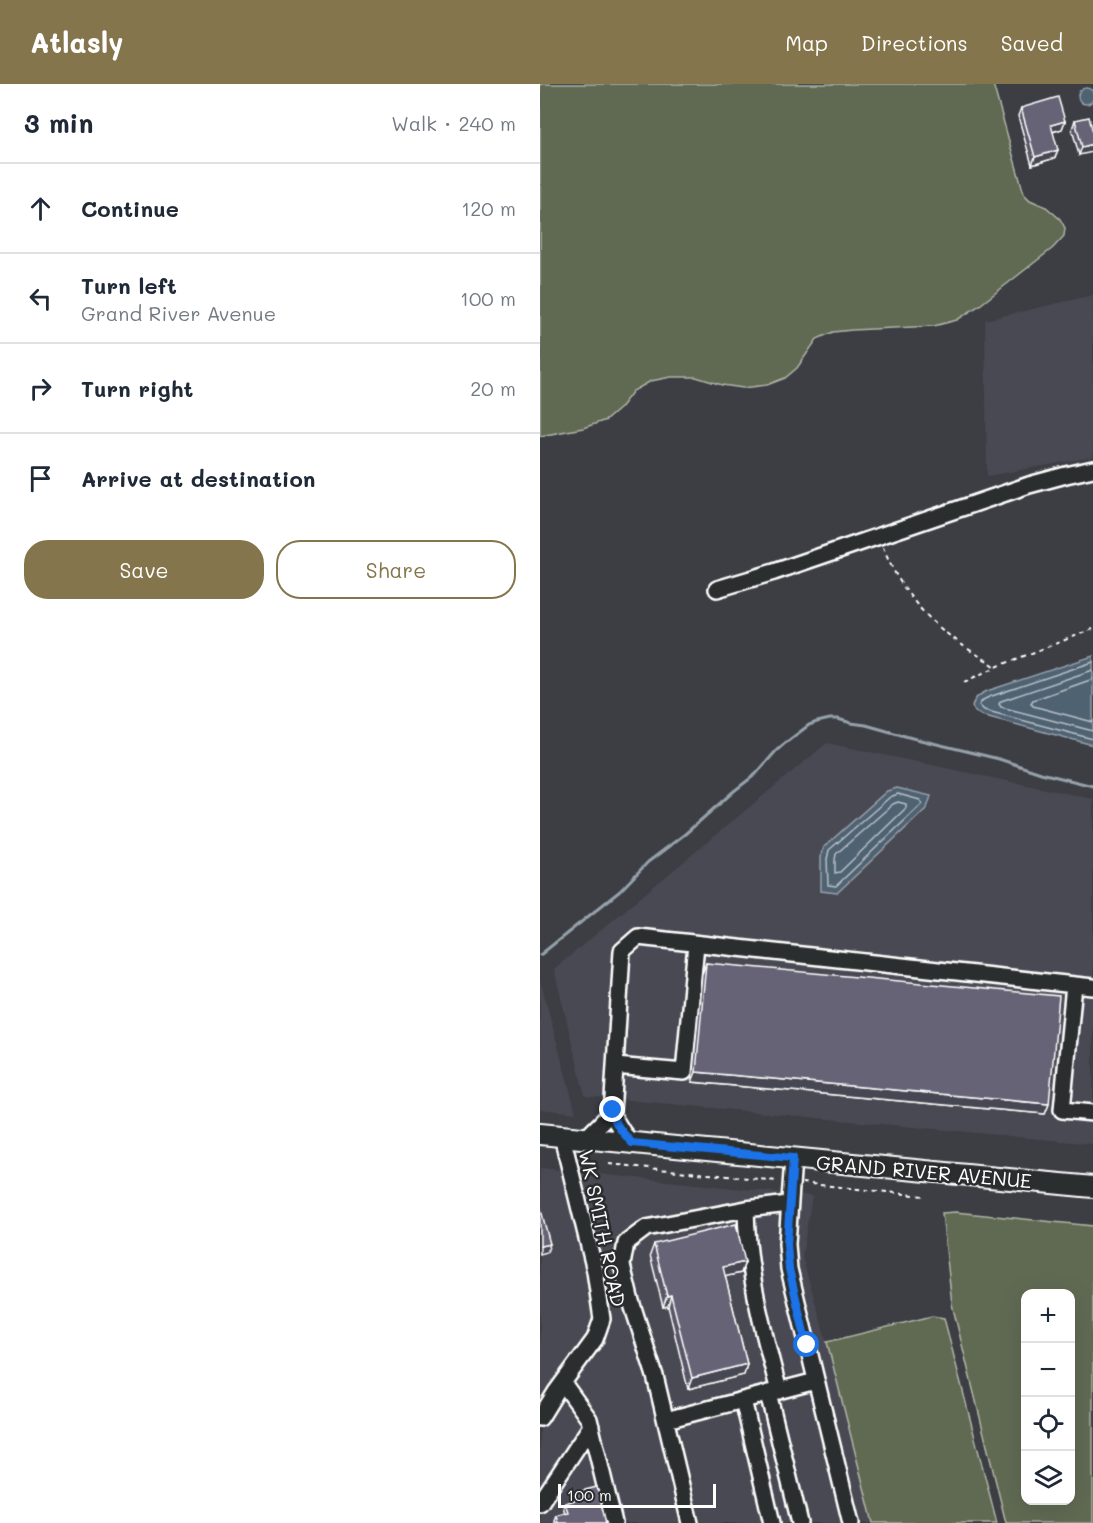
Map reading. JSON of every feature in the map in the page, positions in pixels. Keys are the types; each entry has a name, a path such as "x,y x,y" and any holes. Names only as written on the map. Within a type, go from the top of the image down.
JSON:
{"main road":[{"name":"GRAND RIVER AVENUE","path":"540,1134 1093,1187"}],"street":[{"path":"717,589 774,572 1029,485 1093,469"},
{"path":"632,1143 612,1115 622,951 639,937 1093,987"},
{"path":"615,1066 684,1072 696,944"},
{"path":"1074,985 1062,1110 1093,1113"},
{"path":"585,1139 612,1115"},
{"name":"WK SMITH ROAD","path":"540,1418 595,1339 602,1319 595,1270 562,1136"},
{"path":"793,1158 787,1244 789,1269 851,1523"},
{"path":"690,1523 655,1376 622,1265 626,1243 646,1228 746,1209 789,1204"},
{"path":"746,1209 747,1235 759,1318 800,1523"},
{"path":"666,1420 816,1381"},
{"path":"563,1383 589,1419 614,1523"},
{"path":"743,1400 772,1523"},
{"path":"540,1503 591,1426"}],"path":[{"path":"879,536 894,572 920,608 955,640 996,667"},
{"path":"964,682 1093,628"},
{"path":"609,1164 924,1196"}],"shaded area":[{"path":"1093,295 1093,457 987,476 985,320"},
{"path":"827,743 1093,799 1093,1144 585,1096 554,969"},
{"path":"540,980 576,1113 540,1109"},
{"path":"540,1168 812,1196 802,1257 827,1342 873,1523 540,1523"}],"green space":[{"path":"540,84 993,84 1024,194 1030,200 1046,207 1060,219 1065,228 1064,236 1053,248 957,320 934,326 833,332 817,339 797,368 785,378 767,385 743,388 722,385 696,377 671,377 651,381 633,391 620,408 606,420 583,428 540,436"},
{"path":"955,1212 1093,1226 1093,1523 1006,1523 952,1304 942,1213"},
{"path":"932,1316 944,1318 997,1523 873,1523 827,1342"}],"water":[{"path":"1086,88 1094,96 1086,104 1078,96"},
{"path":"1093,656 1093,745 981,715 975,712 972,706 974,700 987,691"},
{"path":"897,788 931,796 927,808 837,893 821,891 821,857 824,847 887,791"}],"building":[{"path":"1058,97 1065,121 1051,125 1058,150 1035,157 1021,108"},
{"path":"1089,117 1093,144 1082,147 1075,120"},
{"path":"706,963 1059,996 1049,1104 696,1072"},
{"path":"540,1206 550,1244 540,1246"},
{"path":"736,1224 745,1262 723,1267 747,1364 692,1378 671,1295 667,1296 654,1244"},
{"path":"597,1487 606,1523 558,1523 556,1515 568,1512 565,1503 575,1500 573,1493"}],"waterway":[{"path":"540,955 620,891 648,862 756,774 784,744 809,725 817,722 838,719 866,725 1093,786"}],"route":[{"path":"613,1110 612,1115 616,1122 632,1143 793,1158 787,1244 789,1269 807,1345"}]}
